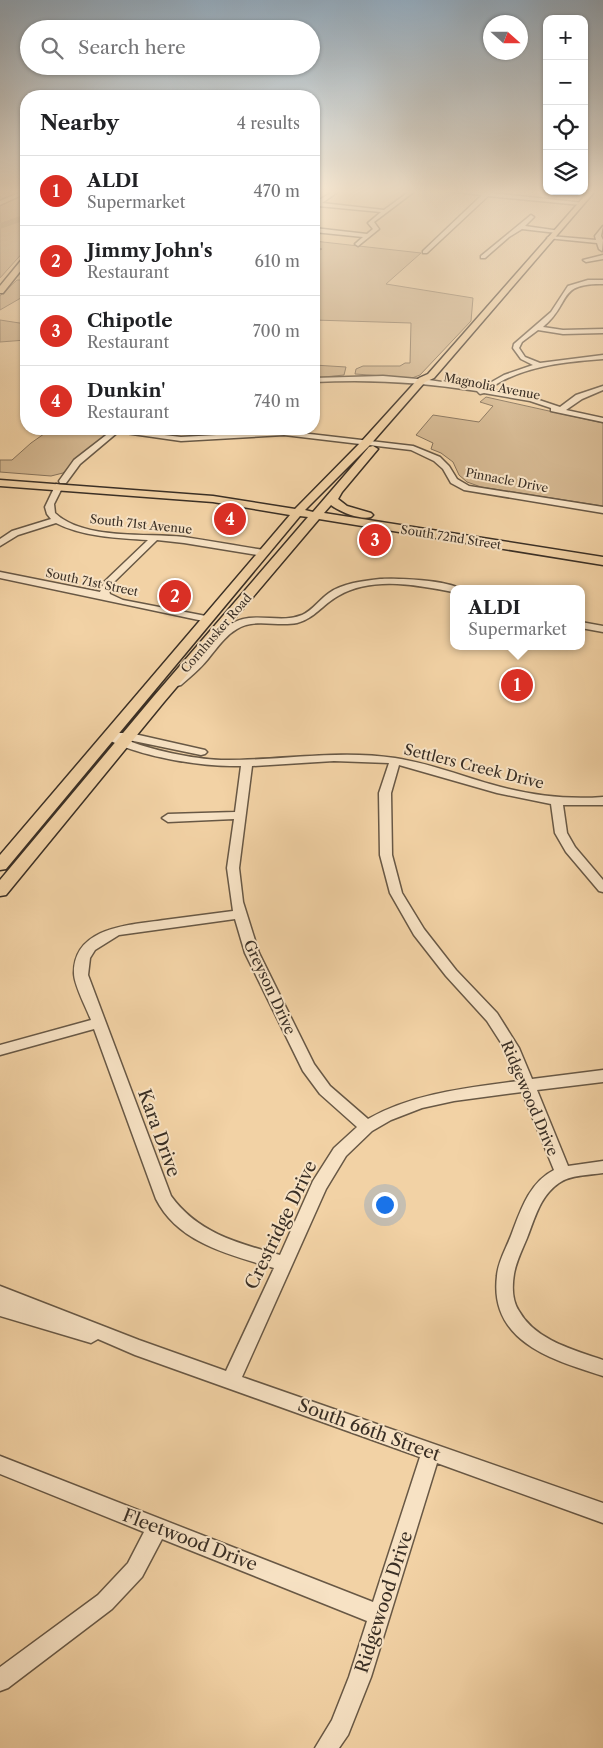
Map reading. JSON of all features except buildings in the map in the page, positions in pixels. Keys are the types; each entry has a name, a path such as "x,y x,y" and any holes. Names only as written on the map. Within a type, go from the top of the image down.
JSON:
{"main road":[{"path":"0,291 15,273"},
{"name":"Cornhusker Road","path":"0,891 336,491 424,381 521,273"},
{"name":"Cornhusker Road","path":"1,862 301,509 320,488 372,445"},
{"name":"South 72nd Street","path":"0,480 61,484 301,509 351,521 603,561"},
{"name":"South 72nd Street","path":"61,484 166,487 276,500 301,509"},
{"path":"276,500 300,499 320,488"},
{"path":"336,491 333,499 336,504 342,508 372,516"},
{"path":"259,506 285,516 287,522 285,528"},
{"name":"South 72nd Street","path":"318,512 372,516 603,553"},
{"path":"235,611 256,596 314,526 328,521 351,521"},
{"path":"162,696 183,660 212,625 213,622 208,619"}],"street":[{"path":"540,366 523,358 516,348 522,340 549,318 568,287 577,283 603,282"},
{"path":"536,328 569,332 603,331"},
{"path":"481,392 492,382 510,374 540,366 603,357"},
{"name":"Magnolia Avenue","path":"320,380 371,376 424,381 603,420"},
{"path":"561,410 578,397 603,388"},
{"path":"0,543 15,533 56,520 51,515 49,509 50,502 61,484 77,462 111,435"},
{"name":"Pinnacle Drive","path":"156,435 181,439 250,435"},
{"name":"Pinnacle Drive","path":"299,435 372,445 410,454 421,452 437,459 446,468 454,481 467,488 603,510"},
{"name":"South 71st Avenue","path":"56,520 71,528 86,531 183,540 264,553"},
{"path":"106,596 104,591 107,584 156,537"},
{"name":"South 71st Street","path":"0,575 208,619"},
{"path":"162,696 199,663 233,626 250,621 275,623 308,616 327,599 341,591 360,585 399,580 450,588"},
{"path":"235,611 290,621"},
{"path":"585,626 603,629"},
{"name":"Settlers Creek Drive","path":"109,736 205,761 230,763 355,758 396,761 441,771 509,793 557,801 603,801"},
{"name":"Ridgewood Drive","path":"396,761 385,793 386,855 396,893 419,932 451,973 492,1017 512,1048 563,1172 545,1184 533,1201 505,1275 506,1298 511,1314 521,1329 539,1344 558,1353 603,1368"},
{"name":"Greyson Drive","path":"247,762 233,868 240,914 252,953 308,1067 325,1090 367,1127"},
{"path":"557,801 561,833 570,849 603,888"},
{"path":"168,818 239,815"},
{"path":"1,862 20,867"},
{"name":"Kara Drive","path":"240,914 117,931 101,938 88,949 81,962 81,975 164,1199 170,1210 185,1226 194,1232 227,1246 283,1263"},
{"path":"0,1050 98,1023"},
{"name":"Crestridge Drive","path":"230,1381 329,1167 340,1152 367,1127 386,1116 420,1103 454,1095 603,1076"},
{"path":"563,1172 603,1167"},
{"name":"South 66th Street","path":"0,1294 83,1324 135,1347"},
{"name":"South 66th Street","path":"0,1308 135,1347 603,1513"},
{"name":"Ridgewood Drive","path":"326,1748 340,1727 360,1677 432,1452"},
{"name":"Fleetwood Drive","path":"0,1465 379,1615"},
{"path":"0,1680 104,1602 135,1570 158,1528"}],"shaded area":[{"path":"320,273 399,273 386,284 473,298 471,321 420,375 412,378 355,374 356,369 363,366 400,366 410,363 411,323 320,320"},
{"path":"17,280 20,280 20,298 0,310 0,296"},
{"path":"0,320 20,323 20,340 0,342"},
{"path":"320,365 346,367 344,375 320,377"},
{"path":"486,397 603,423 603,506 481,487 467,482 459,475 453,462 441,453 431,449 433,443 416,435 433,415 479,422 493,406 480,402"},
{"path":"42,435 106,435 75,460 63,473 51,476 0,472 0,460 12,460"}],"place":[{"name":"Dunkin'","path":"230,519"},
{"name":"Chipotle","path":"375,540"},
{"name":"Jimmy John's","path":"175,596"},
{"name":"ALDI","path":"517,685"}]}
